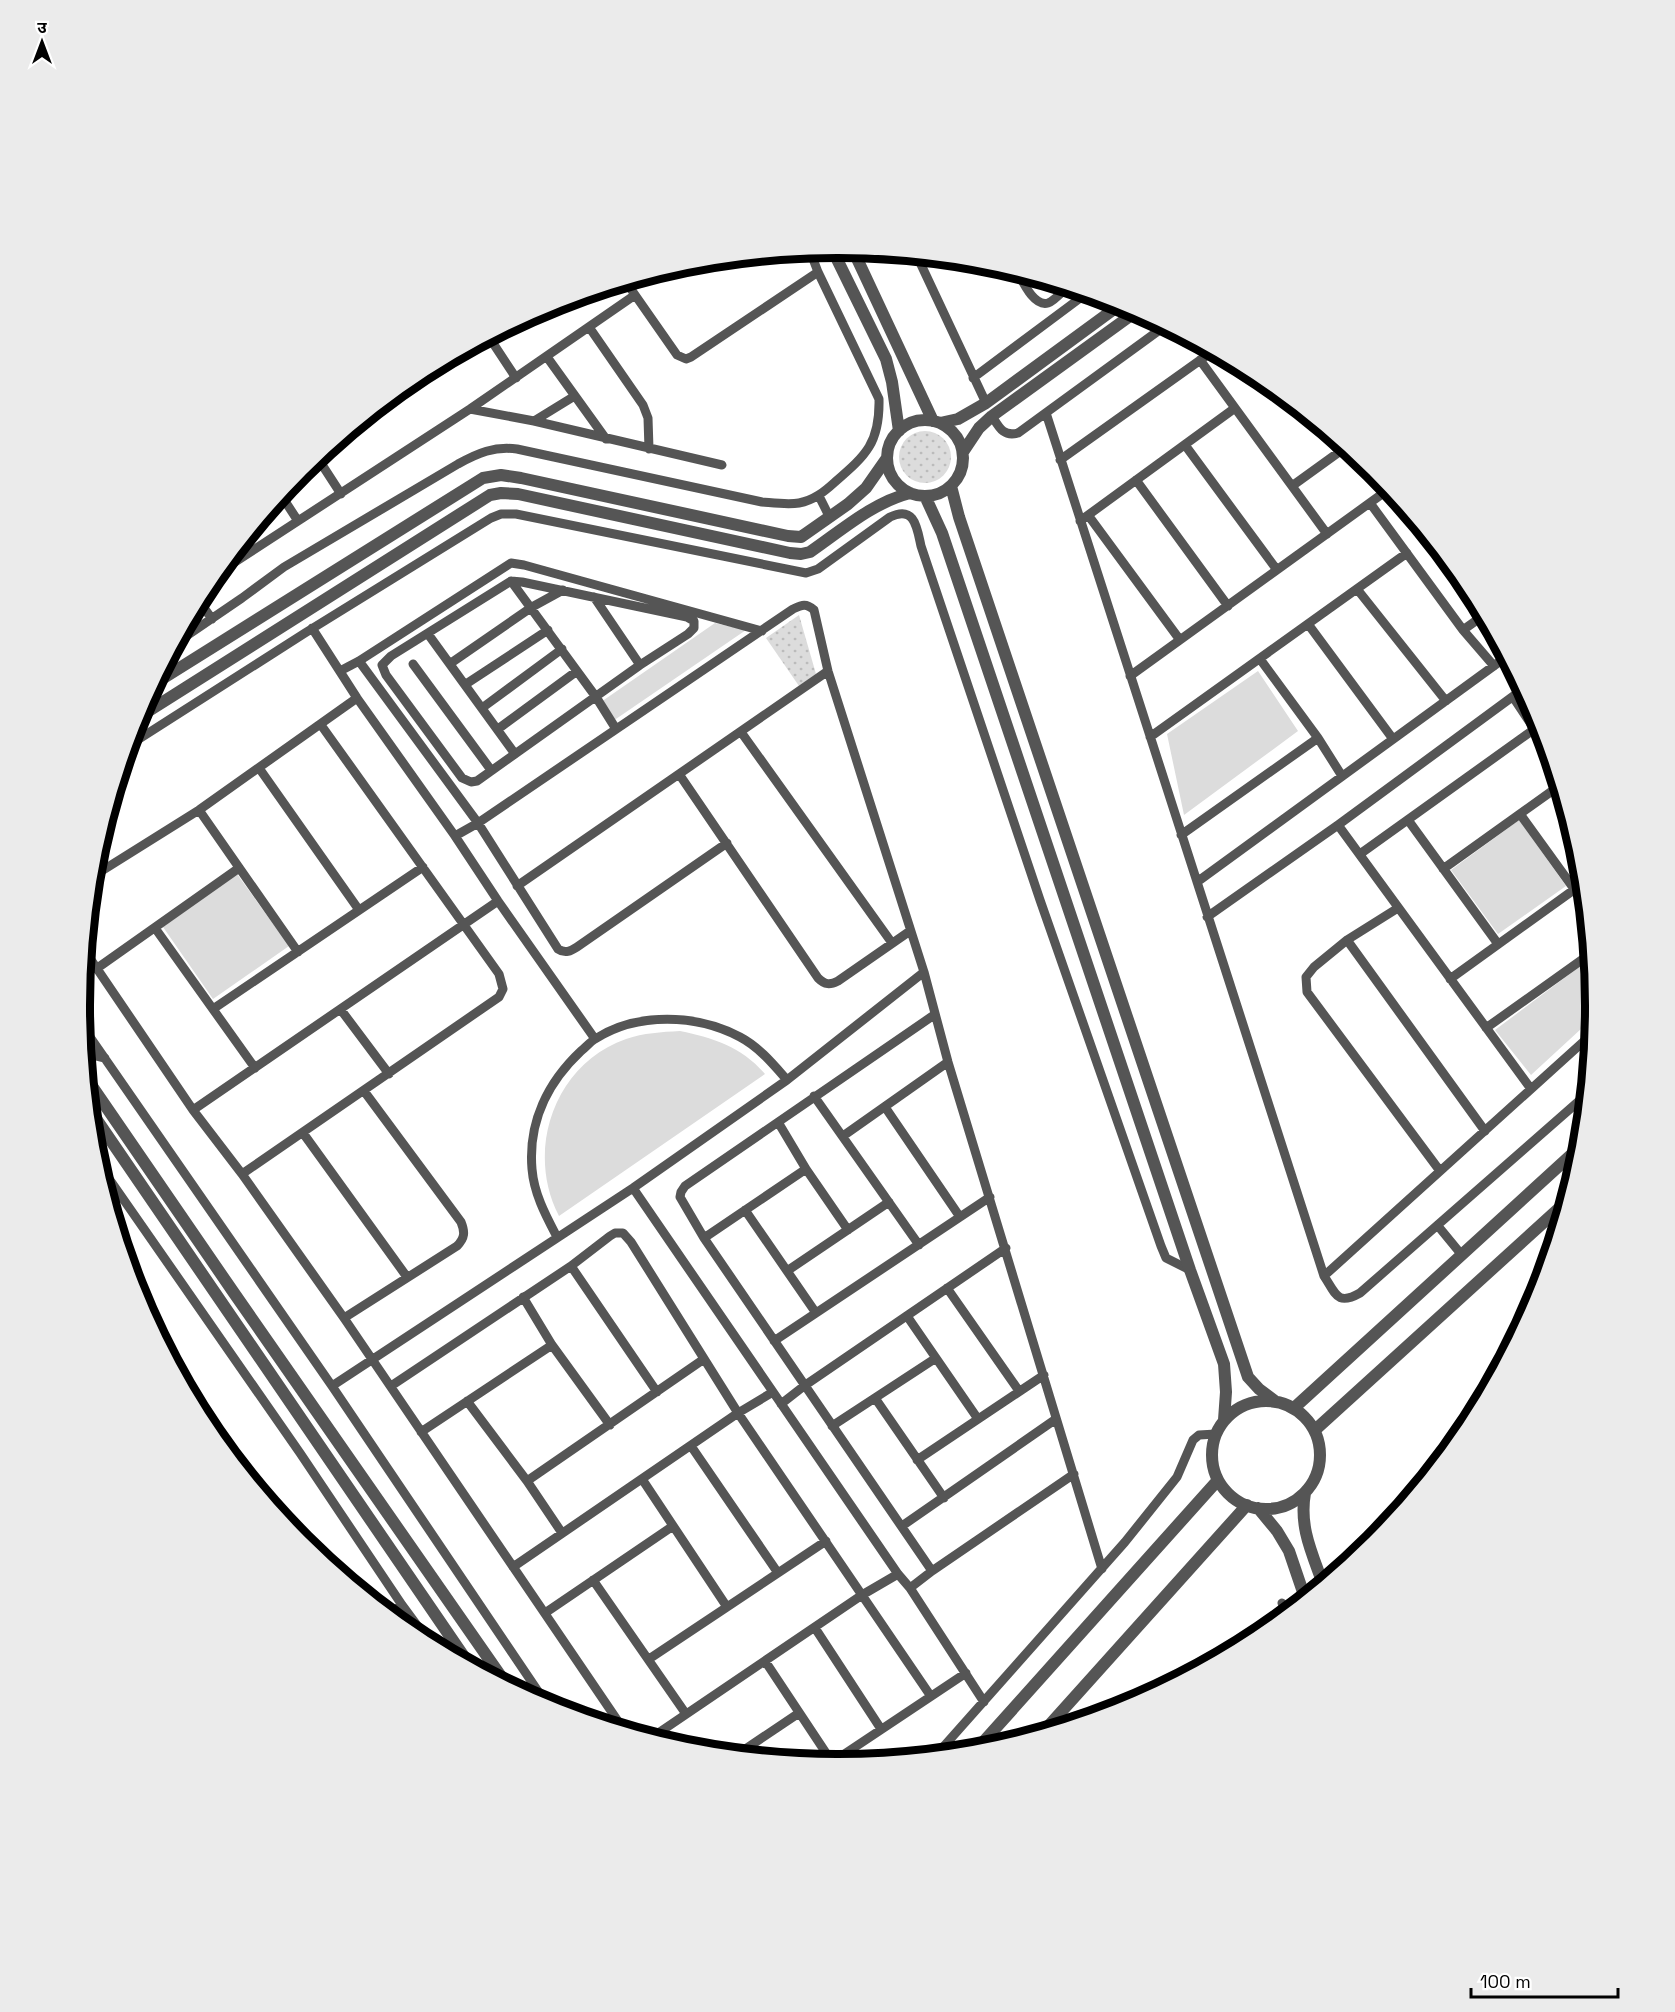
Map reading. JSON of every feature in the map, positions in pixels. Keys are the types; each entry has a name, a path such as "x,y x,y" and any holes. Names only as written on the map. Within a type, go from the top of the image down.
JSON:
{"street":[{"path":"836,258 886,359 892,382 898,431"},
{"path":"189,634 284,567 485,450 517,449 762,502 798,504 819,496 860,460 868,450 876,431 879,399 813,259"},
{"path":"857,259 937,422 953,432 963,452 960,473 951,486 939,494 925,496 910,493 893,479 888,465 890,443 898,431 918,421 937,422 958,419 986,403 1112,311"},
{"path":"920,264 986,403"},
{"path":"630,288 677,355 686,359 818,272"},
{"path":"1025,283 1037,300 1043,303 1049,303 1060,293"},
{"path":"237,560 470,409 635,295"},
{"path":"973,378 1080,299"},
{"path":"963,452 974,434 992,416 1129,317"},
{"path":"589,327 643,405 648,418 649,449"},
{"path":"992,416 1003,433 1010,435 1018,433 1158,331"},
{"path":"493,344 516,378"},
{"path":"1060,460 1206,356"},
{"path":"546,357 573,397 606,439"},
{"path":"1200,360 1327,534"},
{"path":"534,421 573,397"},
{"path":"1080,521 1235,408"},
{"path":"470,409 534,421 722,465"},
{"path":"1046,413 1324,1276 1337,1296 1348,1299 1360,1293 1579,1101"},
{"path":"1185,445 1277,570"},
{"path":"1292,486 1339,452"},
{"path":"166,676 483,478 501,475 521,478 801,537 830,518 866,488 887,458"},
{"path":"322,465 341,494"},
{"path":"1136,480 1228,606"},
{"path":"951,486 962,528 1248,1377 1275,1401 1294,1408 1306,1417 1315,1430 1320,1446 1320,1464 1315,1480 1305,1493 1283,1506 1253,1507 1053,1721"},
{"path":"152,709 490,495 518,494 801,554 810,552 883,502 910,493"},
{"path":"1130,676 1382,494"},
{"path":"819,496 830,518"},
{"path":"925,496 942,533 1190,1270 1224,1364 1226,1392 1224,1420"},
{"path":"286,502 298,521"},
{"path":"1370,503 1463,630 1494,666"},
{"path":"140,738 312,628 482,523 501,514 526,517 806,573 818,569 895,515 907,514 915,522 1040,900 1161,1246 1166,1258 1190,1270"},
{"path":"1088,515 1180,640"},
{"path":"847,526 858,540"},
{"path":"1150,737 1407,553"},
{"path":"340,671 511,563 762,631"},
{"path":"511,581 562,649 616,729"},
{"path":"511,581 563,590 687,617 694,621 694,628 477,781 466,781 383,670 382,665 391,656 511,581"},
{"path":"1357,589 1446,701"},
{"path":"451,663 532,608 563,590"},
{"path":"594,597 639,665"},
{"path":"455,836 478,823 802,604 814,610 828,671 924,972 948,1062 1102,1569"},
{"path":"205,609 212,619"},
{"path":"1463,630 1477,620"},
{"path":"1308,624 1393,739"},
{"path":"312,628 357,698 595,1039"},
{"path":"466,684 548,630"},
{"path":"428,634 515,754"},
{"path":"482,708 562,649"},
{"path":"1260,659 1318,738 1342,776"},
{"path":"359,661 478,823 562,952 577,947 727,843"},
{"path":"1197,882 1501,661"},
{"path":"414,664 491,770"},
{"path":"498,729 577,671"},
{"path":"518,886 828,671"},
{"path":"1208,917 1517,694"},
{"path":"1513,697 1524,710"},
{"path":"102,871 199,810 357,698"},
{"path":"242,1174 499,997 503,989 499,974 321,725"},
{"path":"1360,854 1532,731"},
{"path":"741,732 892,943"},
{"path":"1181,835 1318,738"},
{"path":"259,768 360,910"},
{"path":"679,774 823,983 838,981 910,931"},
{"path":"1443,869 1553,790"},
{"path":"199,810 298,952"},
{"path":"1450,979 1575,889 1520,814"},
{"path":"1408,820 1498,944"},
{"path":"1338,825 1530,1089"},
{"path":"213,1010 423,867"},
{"path":"96,969 240,868"},
{"path":"193,1110 498,901"},
{"path":"1398,908 1347,940 1308,973 1307,992 1440,1171"},
{"path":"155,928 255,1068"},
{"path":"1347,940 1485,1131"},
{"path":"1486,1028 1583,959"},
{"path":"92,962 193,1110 242,1174 344,1318 617,1720"},
{"path":"332,1386 633,1188 787,1080 924,972"},
{"path":"340,1010 388,1074"},
{"path":"932,1570 704,1238 680,1197 685,1186 934,1015"},
{"path":"557,1238 540,1205 532,1170 533,1133 544,1098 564,1067 595,1039 619,1028 650,1020 681,1019 712,1025 741,1037 766,1056 787,1080"},
{"path":"91,1039 332,1386 538,1691"},
{"path":"1324,1276 1584,1041"},
{"path":"92,1055 105,1058"},
{"path":"843,1136 948,1062"},
{"path":"95,1090 498,1671"},
{"path":"344,1318 457,1246 462,1241 464,1231 461,1222 364,1091"},
{"path":"814,1096 919,1245"},
{"path":"885,1107 960,1217"},
{"path":"778,1122 806,1169 848,1230"},
{"path":"99,1124 460,1650"},
{"path":"303,1133 407,1277"},
{"path":"1294,1408 1570,1156"},
{"path":"704,1238 806,1169"},
{"path":"111,1181 415,1623"},
{"path":"633,1188 898,1574 910,1588 984,1702"},
{"path":"774,1341 990,1197"},
{"path":"787,1271 889,1202"},
{"path":"746,1210 816,1313"},
{"path":"1315,1430 1556,1211"},
{"path":"1438,1226 1461,1254"},
{"path":"391,1386 571,1266 610,1236 623,1233 631,1242 738,1413 930,1695"},
{"path":"781,1404 1006,1248"},
{"path":"571,1266 657,1392"},
{"path":"946,1288 1019,1391"},
{"path":"523,1297 552,1345 610,1425"},
{"path":"907,1316 978,1419"},
{"path":"421,1432 552,1345"},
{"path":"832,1426 936,1358"},
{"path":"527,1481 704,1359"},
{"path":"917,1460 1044,1375"},
{"path":"513,1567 772,1392"},
{"path":"875,1398 945,1498"},
{"path":"467,1401 527,1481 562,1533"},
{"path":"1275,1401 1256,1401 1239,1408 1224,1420 1216,1434 1212,1449 1213,1465 1218,1480 1226,1491 1253,1507 1277,1531 1289,1551 1303,1591"},
{"path":"902,1526 1056,1419"},
{"path":"945,1745 1102,1569 1177,1477 1193,1440 1199,1435 1216,1434"},
{"path":"691,1446 778,1573"},
{"path":"910,1588 932,1570 1074,1474"},
{"path":"642,1479 727,1607"},
{"path":"987,1738 1218,1480"},
{"path":"1305,1493 1301,1510 1303,1527 1320,1576"},
{"path":"545,1613 673,1526"},
{"path":"649,1659 826,1541"},
{"path":"660,1732 862,1595 898,1574"},
{"path":"593,1580 686,1714"},
{"path":"396,1609 402,1605"},
{"path":"815,1628 881,1729"},
{"path":"765,1661 826,1753"},
{"path":"845,1754 966,1673"},
{"path":"747,1748 799,1713"}],"shaded area":[{"path":"925,431 935,433 943,439 949,447 951,457 949,467 943,475 935,481 925,483 915,481 907,475 901,467 899,457 901,447 907,439 915,433"},
{"path":"799,615 816,674 799,686 766,638"},
{"path":"715,623 746,630 613,721 601,702"},
{"path":"1258,671 1298,731 1184,815 1167,734"},
{"path":"1519,820 1566,886 1498,934 1451,870"},
{"path":"237,874 289,946 213,999 163,927"},
{"path":"1583,964 1584,1026 1531,1075 1495,1030"},
{"path":"680,1031 704,1037 737,1050 765,1074 559,1216 549,1191 545,1164 546,1138 553,1112 564,1089 580,1068 601,1051 633,1037"}]}
